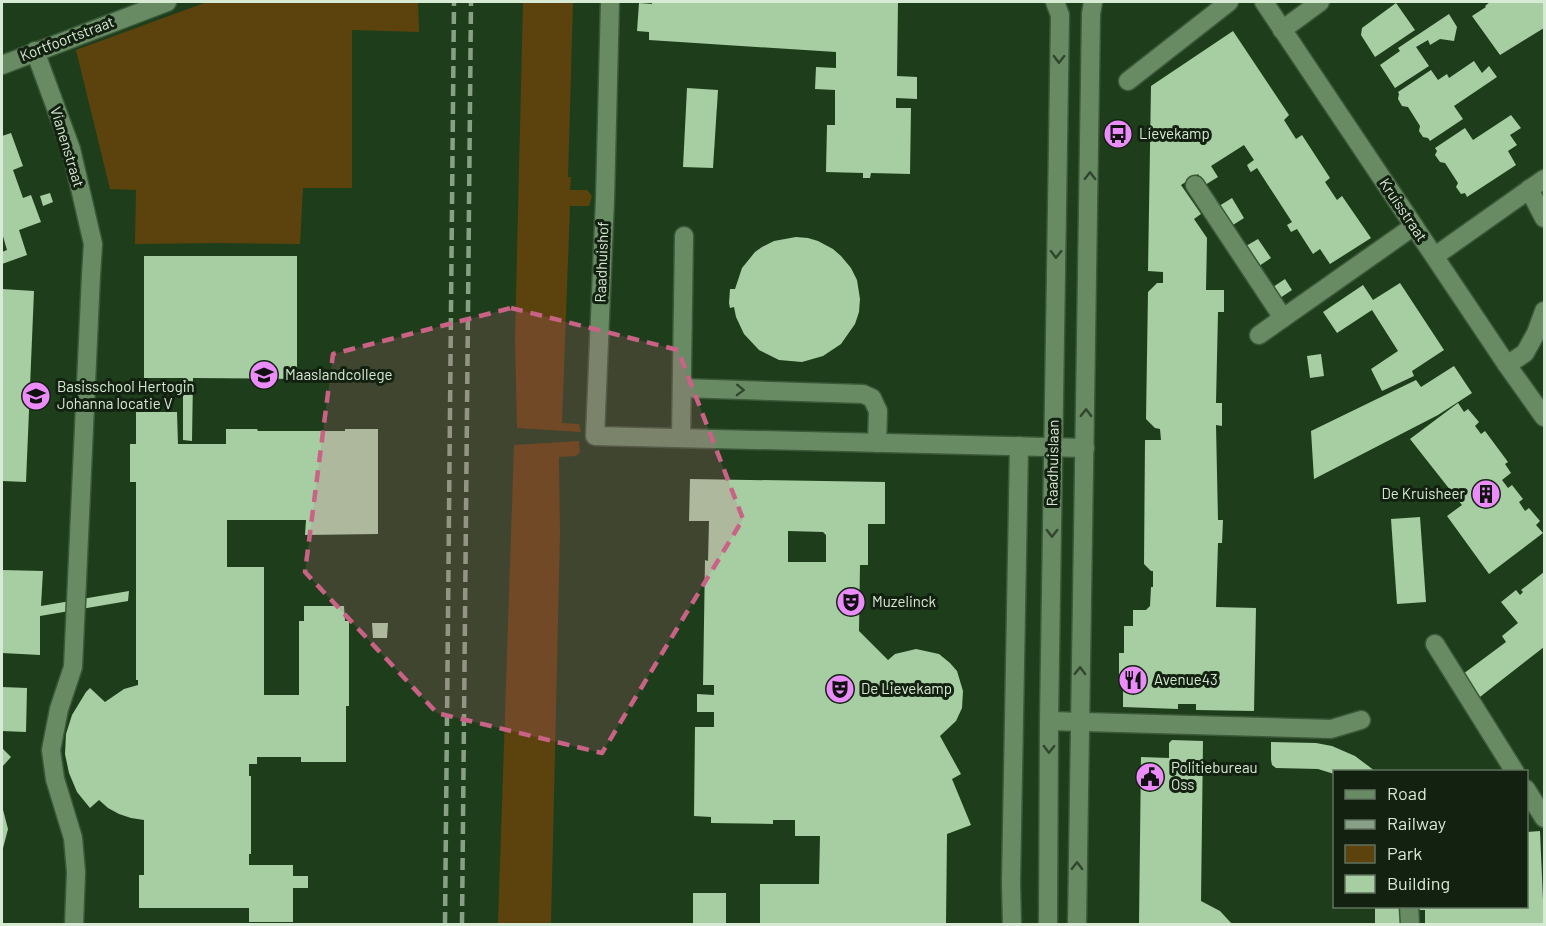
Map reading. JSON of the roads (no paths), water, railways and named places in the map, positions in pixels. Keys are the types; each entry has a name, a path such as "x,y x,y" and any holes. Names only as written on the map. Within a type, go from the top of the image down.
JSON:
{"street":[{"name":"Kortfoortstraat","path":"2,65 167,2"},
{"name":"Raadhuishof","path":"609,2 605,199 595,435 1085,448"},
{"name":"Raadhuislaan","path":"1048,924 1060,15 1055,2"},
{"name":"Raadhuislaan","path":"1077,924 1078,721 1085,448 1091,14 1094,2"},
{"path":"1128,81 1229,2"},
{"name":"Kruisstraat","path":"1264,2 1507,365 1545,417"},
{"path":"1282,30 1320,2"},
{"name":"Vianenstraat","path":"35,51 71,149 93,244 73,667 58,709 51,750 55,779 73,838 76,872 74,924"},
{"path":"1434,256 1537,184 1545,218"},
{"path":"1195,185 1283,318"},
{"path":"1259,335 1414,226"},
{"path":"681,438 684,236"},
{"path":"1507,365 1524,353 1545,311"},
{"path":"682,388 863,394 872,398 878,411 876,443"},
{"path":"1012,924 1019,446"},
{"path":"1435,644 1514,770"},
{"path":"1049,721 1331,729 1361,720"},
{"path":"1528,791 1545,818"},
{"path":"1409,908 1410,924"}],"railway":[{"path":"445,924 454,2"},
{"path":"462,924 471,2"}],"place":[{"name":"Lievekamp","path":"1118,134"},
{"name":"Maaslandcollege","path":"264,375"},
{"name":"Basisschool Hertogin Johanna locatie V","path":"36,396"},
{"name":"De Kruisheer","path":"1486,494"},
{"name":"Muzelinck","path":"851,602"},
{"name":"Avenue43","path":"1133,680"},
{"name":"De Lievekamp","path":"840,689"},
{"name":"Politiebureau Oss","path":"1150,777"}]}
